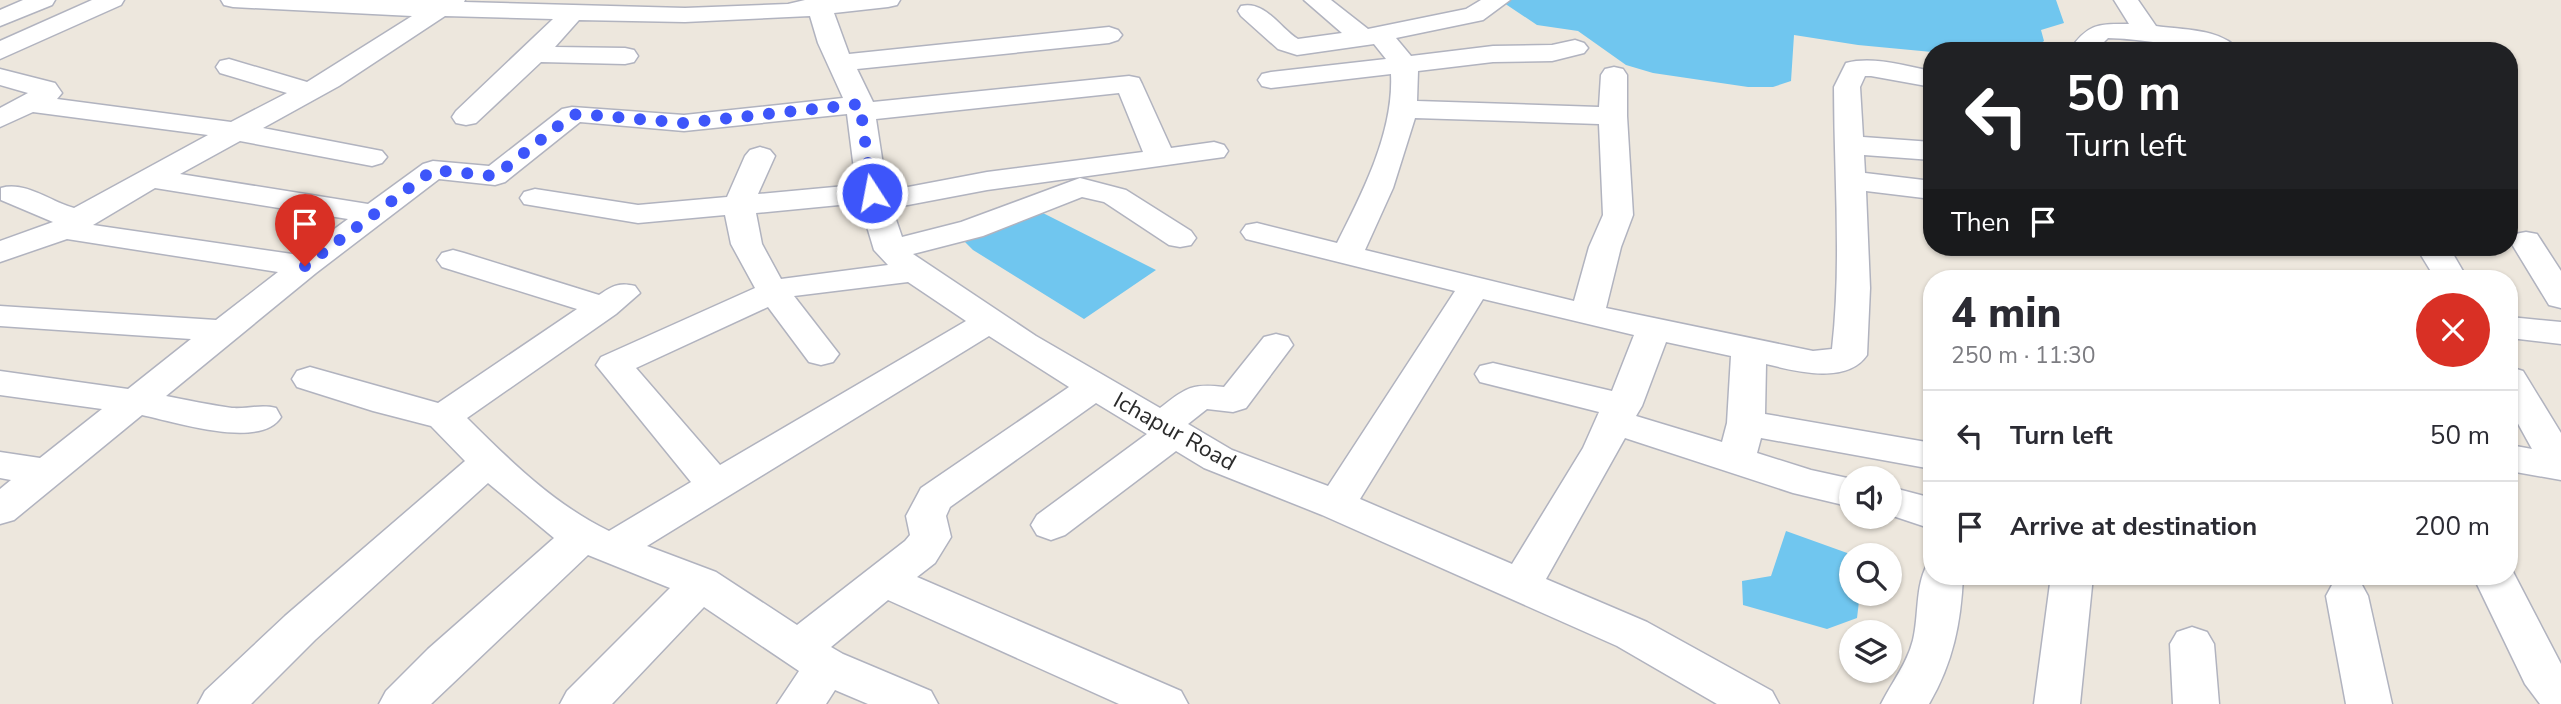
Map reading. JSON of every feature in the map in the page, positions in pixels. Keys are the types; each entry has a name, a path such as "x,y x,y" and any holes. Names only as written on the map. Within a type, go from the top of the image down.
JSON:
{"street":[{"path":"0,19 43,0"},
{"path":"0,51 112,0"},
{"path":"233,0 322,6 447,5 685,15 788,11 818,4 888,0"},
{"path":"1316,0 1370,35 1404,64"},
{"path":"1415,0 1444,23"},
{"path":"1250,11 1287,44 1297,47 1444,23 1474,15 1498,0"},
{"path":"2126,0 2143,26 2138,31"},
{"path":"818,4 860,108 874,197 902,261"},
{"path":"0,252 76,222 310,91 447,5"},
{"path":"466,117 534,54 573,12"},
{"path":"2087,42 2100,30 2138,31 2210,42"},
{"path":"841,62 1109,35"},
{"path":"1271,80 1493,54 1552,53 1575,48"},
{"path":"534,54 625,56"},
{"path":"1347,255 1372,205 1402,109 1404,64"},
{"path":"229,68 310,91"},
{"path":"1257,232 1653,329 1823,363 1840,361 1849,355 1854,320 1852,180 1847,87 1855,69 1871,68 1923,77"},
{"path":"1587,314 1605,247 1618,215 1613,116 1614,75"},
{"path":"0,78 45,89 48,93 0,119"},
{"path":"0,510 305,266 433,170 495,176 572,115 684,123 1129,84 1160,157"},
{"path":"31,104 205,126 372,157"},
{"path":"1402,109 1613,116"},
{"path":"1849,145 1923,150"},
{"path":"534,198 638,214 874,197 1214,151"},
{"path":"760,156 740,205 743,239 774,292 821,354"},
{"path":"151,178 375,214"},
{"path":"1852,180 1923,189"},
{"path":"716,486 614,365 774,292 902,261 972,229 1080,187 1115,196 1180,238"},
{"path":"12,194 76,222"},
{"path":"76,222 78,232 305,266"},
{"path":"2526,241 2561,298"},
{"path":"444,417 613,300 453,260"},
{"name":"Ichapur Road","path":"902,261 1024,344 1218,459 1336,505 1632,634 1756,704"},
{"path":"1336,505 1474,287"},
{"path":"0,316 223,331"},
{"path":"402,704 444,662 597,543 716,486 991,320"},
{"path":"1521,585 1602,448 1653,329"},
{"path":"2518,329 2561,333"},
{"path":"1051,525 1168,429 1199,396 1233,400 1276,345"},
{"path":"1736,460 1746,423 1749,349"},
{"path":"1493,374 1618,414 1736,460 1807,483 1839,490"},
{"path":"310,379 386,403 444,417 488,462 542,508 597,543 701,583 813,657 915,704"},
{"path":"0,383 135,402 233,420 256,421 263,417"},
{"path":"800,704 813,657 884,580 920,552 931,537 926,516 935,498 1095,386"},
{"path":"2518,393 2561,466"},
{"path":"1746,423 1923,454"},
{"path":"2518,459 2561,466"},
{"path":"221,704 300,628 488,462"},
{"path":"0,465 47,472"},
{"path":"1902,503 1923,510"},
{"path":"884,580 1165,704"},
{"path":"583,704 701,583"},
{"path":"1903,704 1918,685 1932,656 1940,619 1942,585"},
{"path":"2057,704 2071,585"},
{"path":"2498,585 2541,671 2561,697"},
{"path":"2347,596 2370,704"},
{"path":"2192,643 2196,704"}],"water":[{"path":"1506,0 2056,0 2064,23 2041,30 2042,42 1923,42 1923,51 1794,35 1791,81 1773,87 1748,87 1653,73 1626,65 1578,31 1537,25 1504,3"},
{"path":"1035,209 1156,270 1084,319 973,250 962,239"},
{"path":"1786,531 1839,550 1839,606 1858,606 1857,618 1839,620 1839,625 1827,629 1743,605 1742,581 1771,576"}],"route":[{"path":"305,266 433,170 487,178 495,176 572,115 684,123 860,104 872,193"}]}
